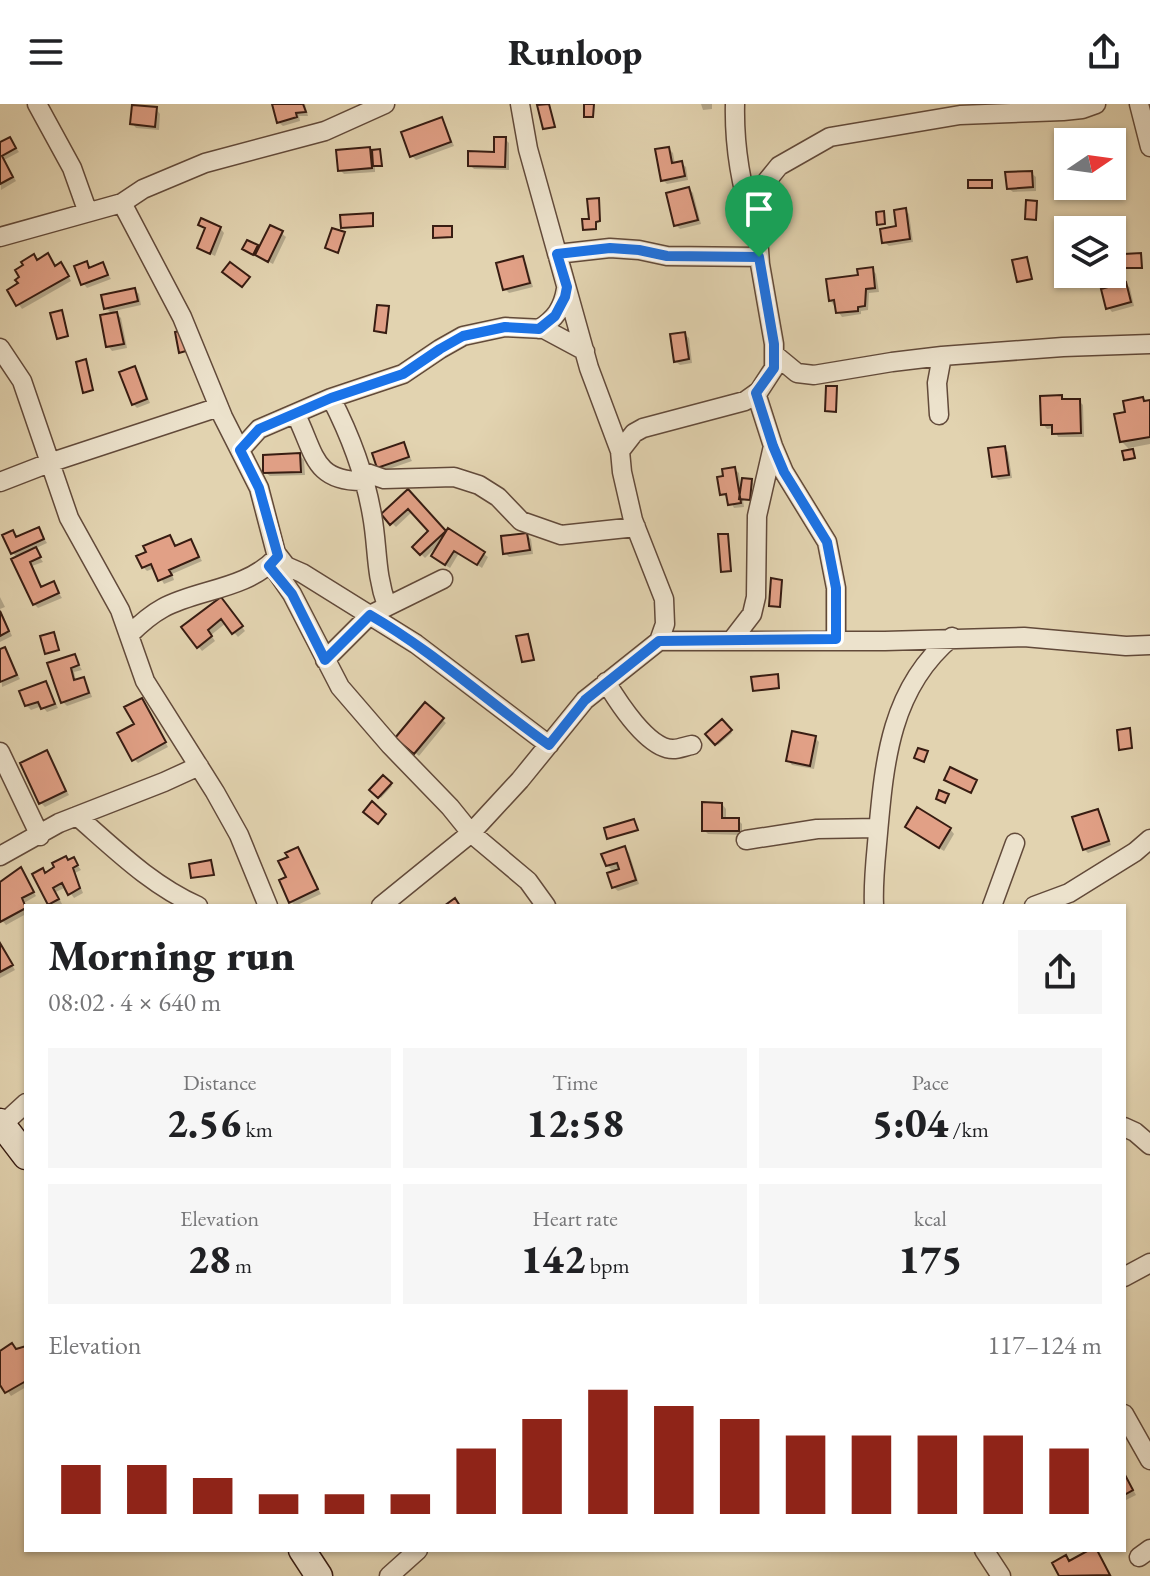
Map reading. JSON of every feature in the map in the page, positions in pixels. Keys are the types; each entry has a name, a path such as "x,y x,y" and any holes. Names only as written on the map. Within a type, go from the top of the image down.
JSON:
{"street":[{"path":"37,104 72,168 87,210"},
{"path":"0,237 87,210 122,203 143,189 205,163 325,131 385,104"},
{"path":"383,904 471,833 585,700 659,641 665,624 664,599 626,496 620,451 602,406 557,254 528,149 520,104"},
{"path":"735,104 741,189 757,235"},
{"path":"939,104 960,115"},
{"path":"620,451 634,433 643,428 745,401 756,393 774,368 759,257 756,208 766,182 779,166 830,137 960,115 1063,111 1096,104"},
{"path":"1139,104 1150,147"},
{"path":"122,203 182,317 221,412 262,496 273,561 340,687 471,833 528,881 545,904"},
{"path":"557,254 610,248 667,256 759,257"},
{"path":"539,329 562,308 567,287"},
{"path":"240,450 259,429 331,398 403,374 463,336 505,327 539,329 564,338 585,351"},
{"path":"774,354 797,373 806,375 942,356 1150,344"},
{"path":"0,348 22,381 69,518 120,610 145,681 239,835 263,904"},
{"path":"939,415 937,383 942,356"},
{"path":"756,393 784,472 827,542 836,588 836,639"},
{"path":"331,398 347,429 362,476 373,517 379,584 387,606"},
{"path":"0,482 49,463 221,412 259,429"},
{"path":"296,415 325,472 344,481 362,476 384,479 454,477 479,485 498,497 521,521 561,535 636,527"},
{"path":"732,640 752,614 756,597 757,516 773,446"},
{"path":"129,635 164,608 236,583 273,561"},
{"path":"273,561 302,573 447,665 549,745"},
{"path":"325,660 370,615 443,579"},
{"path":"874,904 878,828 893,731 915,676 932,654 952,637"},
{"path":"659,641 885,641 1024,637 1126,646 1150,645"},
{"path":"606,682 638,727 653,741 662,747 674,749 692,745"},
{"path":"0,752 40,836"},
{"path":"0,856 59,823 199,766"},
{"path":"77,816 147,877 194,904"},
{"path":"746,840 828,828 878,828"},
{"path":"1039,904 1069,893 1135,852 1150,839"},
{"path":"993,904 1015,843"},
{"path":"24,1105 1,1124 24,1153"},
{"path":"1126,1128 1150,1145"},
{"path":"1126,1276 1150,1263"},
{"path":"1126,1418 1150,1460"},
{"path":"303,1552 319,1576"},
{"path":"389,1576 416,1552"},
{"path":"985,1552 1001,1576"}],"building":[{"path":"272,104 303,104 306,112 296,113 297,117 277,123"},
{"path":"549,104 555,127 543,129 537,105"},
{"path":"584,104 594,104 593,117 584,117"},
{"path":"132,105 157,107 155,127 130,124"},
{"path":"442,117 451,142 410,157 401,132"},
{"path":"10,137 16,148 2,156 13,177 0,184 0,142"},
{"path":"494,137 506,137 505,167 468,166 468,151 494,152"},
{"path":"370,147 372,168 338,171 336,150"},
{"path":"669,147 672,163 682,161 685,176 661,181 655,149"},
{"path":"380,149 382,166 373,166 372,150"},
{"path":"1032,171 1033,187 1007,189 1005,172"},
{"path":"968,180 992,180 992,188 968,188"},
{"path":"689,187 698,220 674,226 666,193"},
{"path":"599,198 600,221 596,222 596,229 583,230 582,219 589,219 587,199"},
{"path":"1026,200 1037,201 1036,220 1025,219"},
{"path":"906,208 910,239 882,243 880,229 896,226 894,210"},
{"path":"884,211 885,224 877,225 876,212"},
{"path":"373,213 373,226 341,228 340,215"},
{"path":"201,218 221,227 210,254 197,248 205,228 198,225"},
{"path":"270,225 283,231 268,262 255,255"},
{"path":"433,226 452,226 452,237 433,238"},
{"path":"332,228 345,232 338,253 325,248"},
{"path":"247,240 258,245 253,255 242,249"},
{"path":"48,253 55,266 61,262 69,276 16,306 7,290 18,283 15,270 34,254 37,260"},
{"path":"1141,253 1142,268 1126,268 1126,254"},
{"path":"523,256 530,283 503,290 496,263"},
{"path":"1027,257 1032,279 1017,282 1012,260"},
{"path":"87,261 89,268 103,262 108,275 81,285 74,266"},
{"path":"230,262 250,277 242,287 222,272"},
{"path":"873,267 875,288 866,289 865,306 858,307 858,311 836,313 834,300 829,301 826,279 858,275 857,269"},
{"path":"1126,282 1131,302 1106,309 1101,289 1126,288"},
{"path":"135,288 138,301 104,309 101,295"},
{"path":"377,305 389,306 386,333 374,331"},
{"path":"62,310 68,336 57,339 50,313"},
{"path":"117,312 124,344 106,347 100,315"},
{"path":"189,329 193,349 179,353 175,332"},
{"path":"685,332 689,359 674,362 670,334"},
{"path":"86,359 93,390 83,393 76,362"},
{"path":"135,366 147,399 132,405 119,372"},
{"path":"826,386 837,386 836,412 825,411"},
{"path":"1062,395 1062,399 1080,399 1081,433 1052,434 1052,425 1041,425 1040,396"},
{"path":"1143,397 1144,401 1150,400 1150,437 1120,442 1114,414 1125,412 1123,401"},
{"path":"404,442 409,457 377,468 372,453"},
{"path":"1005,446 1009,475 992,477 988,448"},
{"path":"1133,449 1135,458 1124,460 1122,451"},
{"path":"300,453 301,472 263,473 263,455"},
{"path":"735,467 741,503 728,505 726,494 720,495 717,477 723,476 722,469"},
{"path":"742,478 752,479 750,500 739,499"},
{"path":"408,489 446,531 420,555 412,547 428,531 408,509 390,525 381,514"},
{"path":"39,527 44,539 11,554 2,535 13,530 16,537"},
{"path":"448,528 485,552 477,565 454,551 445,565 431,556"},
{"path":"527,533 530,550 503,554 501,536"},
{"path":"718,534 728,534 731,571 721,572"},
{"path":"170,535 175,546 191,539 199,557 169,570 172,575 158,581 151,564 142,568 136,556 146,552 143,546"},
{"path":"36,547 41,557 30,562 41,587 54,581 59,593 33,605 11,559"},
{"path":"771,578 782,580 780,607 769,606"},
{"path":"221,597 243,626 232,634 221,619 208,630 212,636 197,648 181,627"},
{"path":"0,611 9,631 0,636"},
{"path":"54,632 59,650 45,654 40,636"},
{"path":"528,634 534,660 522,662 516,636"},
{"path":"5,647 17,675 0,682 0,649"},
{"path":"75,654 79,665 71,668 74,680 84,677 89,693 61,703 47,663"},
{"path":"778,674 779,688 753,691 751,677"},
{"path":"46,681 55,704 41,709 38,702 25,706 19,691"},
{"path":"142,698 166,742 132,761 117,733 134,724 124,707"},
{"path":"425,702 444,718 414,754 395,738"},
{"path":"722,719 732,730 715,745 705,734"},
{"path":"1130,728 1132,748 1119,750 1117,730"},
{"path":"792,731 816,736 810,766 786,761"},
{"path":"918,748 928,751 924,762 914,758"},
{"path":"47,750 66,791 39,804 20,763"},
{"path":"950,767 977,780 971,793 944,780"},
{"path":"383,775 392,783 378,798 369,790"},
{"path":"939,790 949,794 945,803 936,799"},
{"path":"372,801 386,814 378,824 363,812"},
{"path":"702,802 722,803 722,818 739,818 739,831 702,831"},
{"path":"917,807 951,828 939,848 905,827"},
{"path":"1098,809 1109,841 1083,850 1072,817"},
{"path":"634,819 638,830 607,839 604,828"},
{"path":"625,846 636,880 612,888 607,873 619,869 617,863 606,866 601,854"},
{"path":"298,847 318,889 289,903 279,880 286,877 278,861 288,857 285,853"},
{"path":"66,856 68,860 74,857 78,865 73,868 80,888 68,895 62,883 53,888 59,899 47,904 32,874 43,868 45,873 54,867 52,863"},
{"path":"211,860 214,875 191,878 189,864"},
{"path":"21,867 34,892 22,898 24,909 0,922 0,882"},
{"path":"0,943 13,965 0,972"},
{"path":"12,1343 16,1349 24,1347 24,1382 5,1393 0,1385 0,1351"},
{"path":"1126,1477 1133,1490 1126,1494"},
{"path":"1085,1552 1098,1552 1110,1575 1059,1576 1052,1563 1066,1555 1069,1561"}],"route":[{"path":"610,248 667,256 759,257 774,344 774,368 756,393 784,472 827,542 836,588 836,639 659,641 585,700 549,745 447,665 370,615 325,660 292,594 269,566 278,556 259,488 240,450 248,438 271,422 287,419 331,398 403,374 463,336 505,327 539,329 562,308 565,297 567,287 557,254 610,248"}]}
